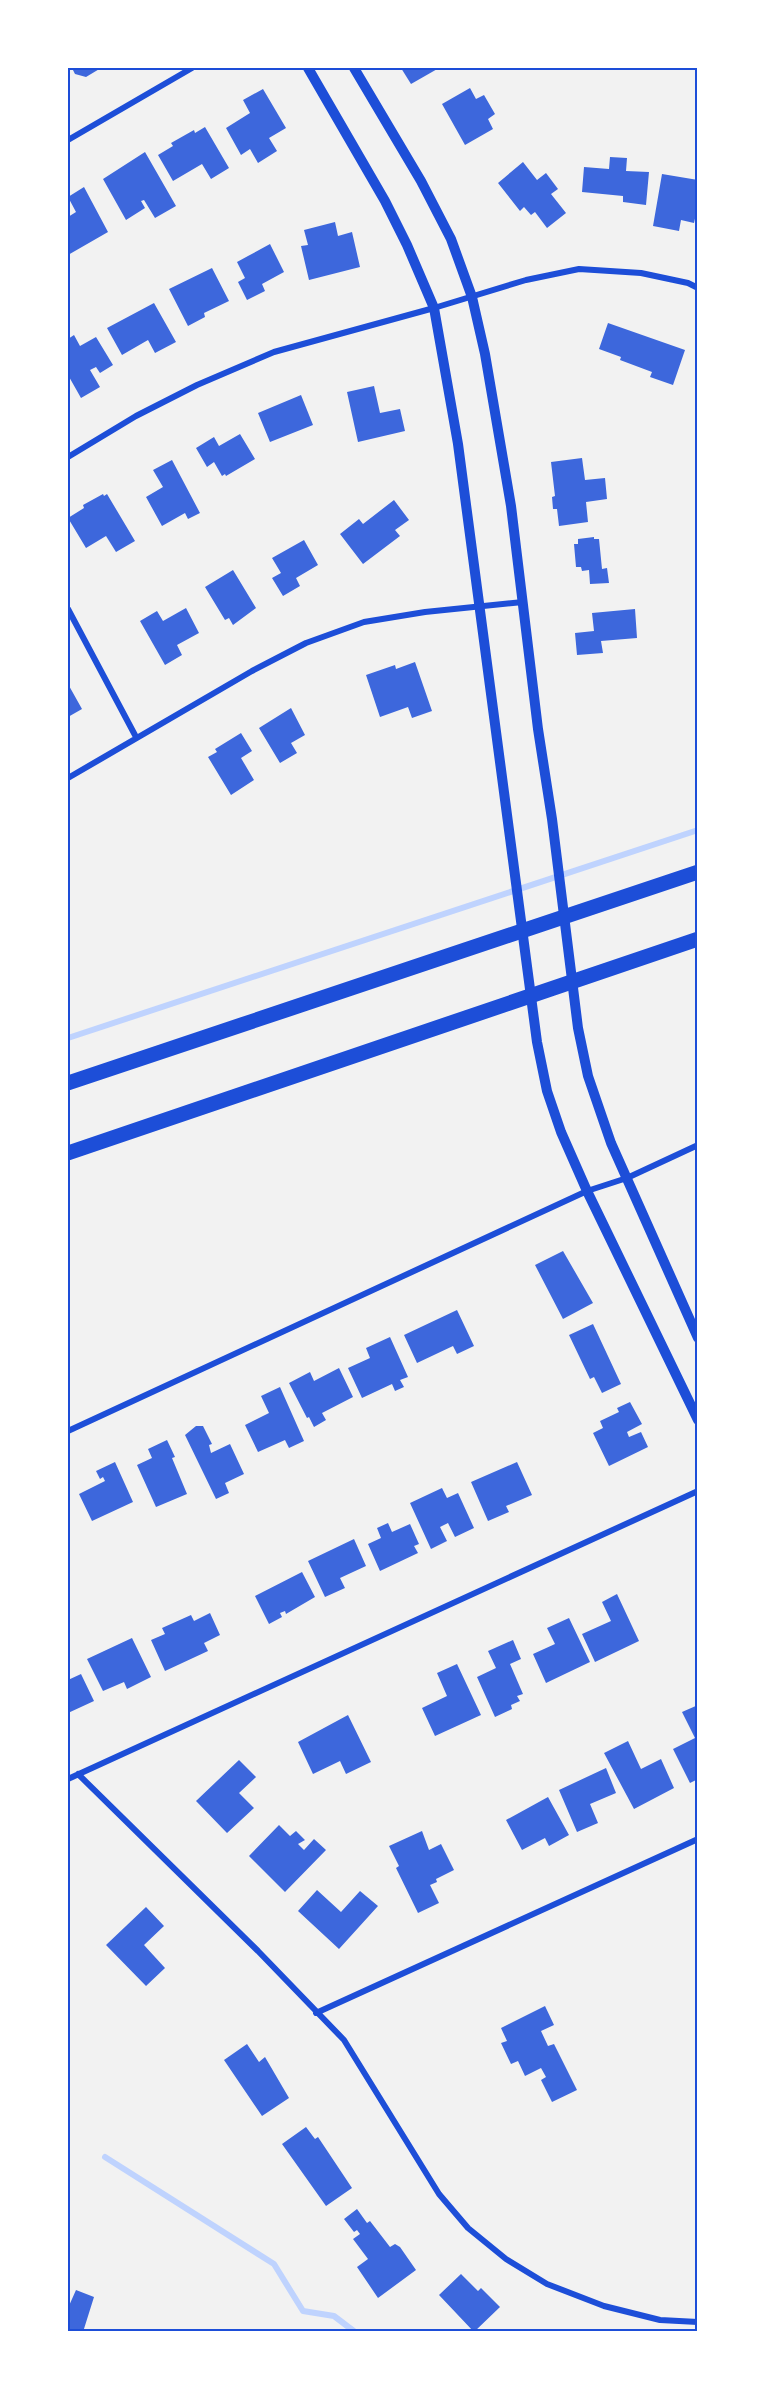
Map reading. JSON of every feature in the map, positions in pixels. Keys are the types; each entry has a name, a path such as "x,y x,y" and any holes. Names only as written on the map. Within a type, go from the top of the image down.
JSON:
{"highway":[{"path":"68,1082 698,872"},
{"path":"68,1153 698,939"},
{"path":"68,1161 163,1121"}],"street":[{"path":"68,141 192,68"},
{"path":"308,68 385,201 434,308 458,444 508,832 537,1042 547,1091 561,1132 587,1191 698,1420"},
{"path":"354,68 421,181 451,238 472,297 498,426 578,1028 588,1076 611,1143 698,1338"},
{"path":"68,457 136,416 197,385 274,352 526,280 579,269 641,273 698,288"},
{"path":"68,778 252,671 306,643 364,622 424,612 523,602"},
{"path":"68,609 136,737"},
{"path":"68,1431 587,1191 627,1178 698,1145"},
{"path":"68,1779 698,1491"},
{"path":"78,1774 258,1951 344,2040 439,2194 468,2228 506,2259 547,2284 604,2306 660,2320 698,2322"},
{"path":"316,2013 698,1839"}],"building":[{"path":"72,68 101,68 86,77 75,74"},
{"path":"401,68 439,68 411,84"},
{"path":"470,88 476,99 484,95 495,114 488,119 493,129 465,145 442,104"},
{"path":"263,89 286,128 269,138 277,151 258,163 250,149 241,155 226,128 250,113 243,100"},
{"path":"205,127 229,168 211,179 202,164 173,181 158,155 173,146 171,143 194,130 195,133"},
{"path":"145,152 176,206 155,218 144,200 141,201 145,208 126,220 103,179"},
{"path":"610,157 627,158 626,171 649,172 646,205 623,202 623,196 582,192 584,167 609,169"},
{"path":"523,162 537,180 546,173 558,189 551,194 566,213 547,228 535,212 531,215 524,207 520,211 498,183"},
{"path":"662,174 698,180 698,205 694,223 681,220 679,231 653,226"},
{"path":"84,187 108,232 68,255 68,217 76,212 68,197"},
{"path":"335,222 338,236 352,232 360,267 309,280 301,246 308,245 304,230"},
{"path":"270,244 284,272 262,284 265,291 247,300 238,282 245,278 237,262"},
{"path":"212,268 229,301 204,313 205,317 188,326 169,289"},
{"path":"154,303 176,342 155,353 148,340 122,355 107,328"},
{"path":"608,323 685,350 673,385 650,377 652,372 599,349"},
{"path":"74,335 80,346 96,337 113,365 100,373 96,367 90,370 100,387 81,398 68,375 68,339"},
{"path":"374,386 380,413 400,409 405,431 358,442 347,392"},
{"path":"301,395 313,425 270,442 258,413"},
{"path":"240,434 255,459 226,476 225,474 222,476 214,462 207,467 196,448 214,437 219,446"},
{"path":"582,458 585,480 605,478 607,499 586,502 588,522 559,526 557,509 553,509 552,497 555,496 551,462"},
{"path":"172,460 200,513 188,519 185,513 162,526 146,497 163,487 153,470"},
{"path":"103,494 104,496 107,494 135,541 116,552 106,536 86,548 68,518 84,508 83,505"},
{"path":"394,500 409,520 395,530 400,536 363,564 340,534 359,519 363,524"},
{"path":"594,537 594,539 599,539 602,569 607,568 609,583 590,584 589,570 582,571 581,567 576,567 574,544 578,544 578,539"},
{"path":"304,540 318,565 296,578 300,586 283,596 272,578 281,573 272,558"},
{"path":"233,570 256,608 233,625 229,618 225,620 205,587"},
{"path":"186,608 199,633 177,645 182,655 165,665 140,621 157,611 163,621"},
{"path":"635,609 637,638 601,641 603,653 577,655 575,633 594,631 592,613"},
{"path":"415,662 432,711 412,718 408,707 380,717 366,675 395,665 396,669"},
{"path":"68,684 82,709 68,717"},
{"path":"291,708 305,735 291,743 297,753 280,763 259,728"},
{"path":"241,733 252,751 241,758 254,780 231,795 208,757 217,752 215,749"},
{"path":"563,1251 593,1303 563,1319 535,1265"},
{"path":"457,1310 474,1346 457,1354 453,1346 417,1363 404,1335"},
{"path":"593,1324 621,1384 602,1393 594,1377 590,1379 569,1335"},
{"path":"390,1337 408,1377 400,1380 404,1387 395,1391 392,1384 362,1398 348,1368 370,1358 366,1348"},
{"path":"339,1368 353,1397 322,1413 326,1420 314,1427 289,1383 310,1372 314,1381"},
{"path":"280,1387 304,1441 289,1448 285,1440 258,1452 245,1425 269,1413 261,1396"},
{"path":"630,1402 642,1424 627,1432 629,1437 641,1432 648,1447 609,1466 593,1433 603,1428 600,1421 619,1412 617,1408"},
{"path":"196,1426 203,1426 212,1444 209,1445 211,1453 230,1444 244,1474 225,1483 229,1493 216,1499 185,1435"},
{"path":"167,1440 187,1494 156,1507 137,1465 152,1458 148,1449"},
{"path":"115,1462 133,1502 92,1521 79,1494 105,1481 103,1477 100,1479 96,1471"},
{"path":"517,1462 532,1495 506,1506 509,1512 488,1521 471,1482"},
{"path":"442,1488 447,1498 458,1493 474,1528 455,1537 448,1523 440,1527 447,1541 431,1549 410,1503"},
{"path":"388,1523 392,1532 410,1524 419,1544 414,1546 418,1553 380,1571 368,1544 381,1538 377,1528"},
{"path":"354,1539 366,1566 340,1578 345,1588 325,1597 308,1561"},
{"path":"302,1572 315,1597 286,1614 285,1611 280,1613 282,1617 269,1624 255,1596"},
{"path":"617,1594 639,1641 595,1662 582,1634 611,1621 602,1602"},
{"path":"210,1613 220,1635 204,1643 208,1651 165,1671 151,1640 165,1634 162,1628 191,1615 194,1621"},
{"path":"569,1618 590,1662 546,1683 533,1654 555,1644 547,1628"},
{"path":"132,1638 151,1677 127,1689 124,1682 103,1691 87,1659"},
{"path":"513,1640 521,1659 510,1664 523,1694 517,1696 520,1701 511,1705 512,1709 495,1717 477,1677 496,1668 488,1651"},
{"path":"457,1664 481,1715 435,1736 422,1708 447,1696 437,1673"},
{"path":"81,1674 94,1701 68,1713 68,1680"},
{"path":"698,1705 698,1779 690,1783 673,1749 695,1738 682,1712"},
{"path":"348,1715 371,1762 346,1774 340,1761 313,1774 298,1742"},
{"path":"628,1741 641,1769 661,1759 674,1788 634,1809 604,1753"},
{"path":"239,1760 256,1777 239,1793 254,1808 227,1833 196,1801"},
{"path":"606,1768 616,1793 590,1804 598,1823 577,1832 559,1790"},
{"path":"548,1797 569,1835 549,1846 545,1838 522,1850 506,1820"},
{"path":"279,1825 290,1836 296,1831 305,1840 298,1844 304,1850 314,1839 326,1850 285,1892 249,1856"},
{"path":"422,1831 429,1850 441,1844 454,1870 436,1879 437,1882 430,1885 439,1903 418,1913 396,1868 399,1866 389,1846"},
{"path":"317,1890 341,1912 360,1891 378,1906 339,1949 298,1911"},
{"path":"146,1907 164,1926 144,1945 165,1968 146,1986 106,1945"},
{"path":"545,2006 554,2025 541,2031 548,2046 554,2044 577,2090 552,2102 541,2080 546,2077 541,2068 525,2076 518,2061 511,2064 501,2043 507,2041 501,2028"},
{"path":"247,2044 259,2062 265,2057 289,2098 262,2116 224,2060"},
{"path":"306,2127 315,2139 318,2137 352,2188 326,2206 282,2144"},
{"path":"357,2209 367,2223 370,2221 390,2247 395,2244 400,2247 416,2270 378,2298 357,2267 368,2259 353,2239 360,2234 357,2230 354,2232 344,2219"},
{"path":"461,2274 478,2291 481,2288 500,2307 474,2332 439,2295"},
{"path":"76,2290 94,2297 83,2332 68,2332 68,2308"}],"waterway":[{"path":"68,1038 698,830"},
{"path":"105,2157 274,2264 303,2311 334,2316 355,2332"}]}
